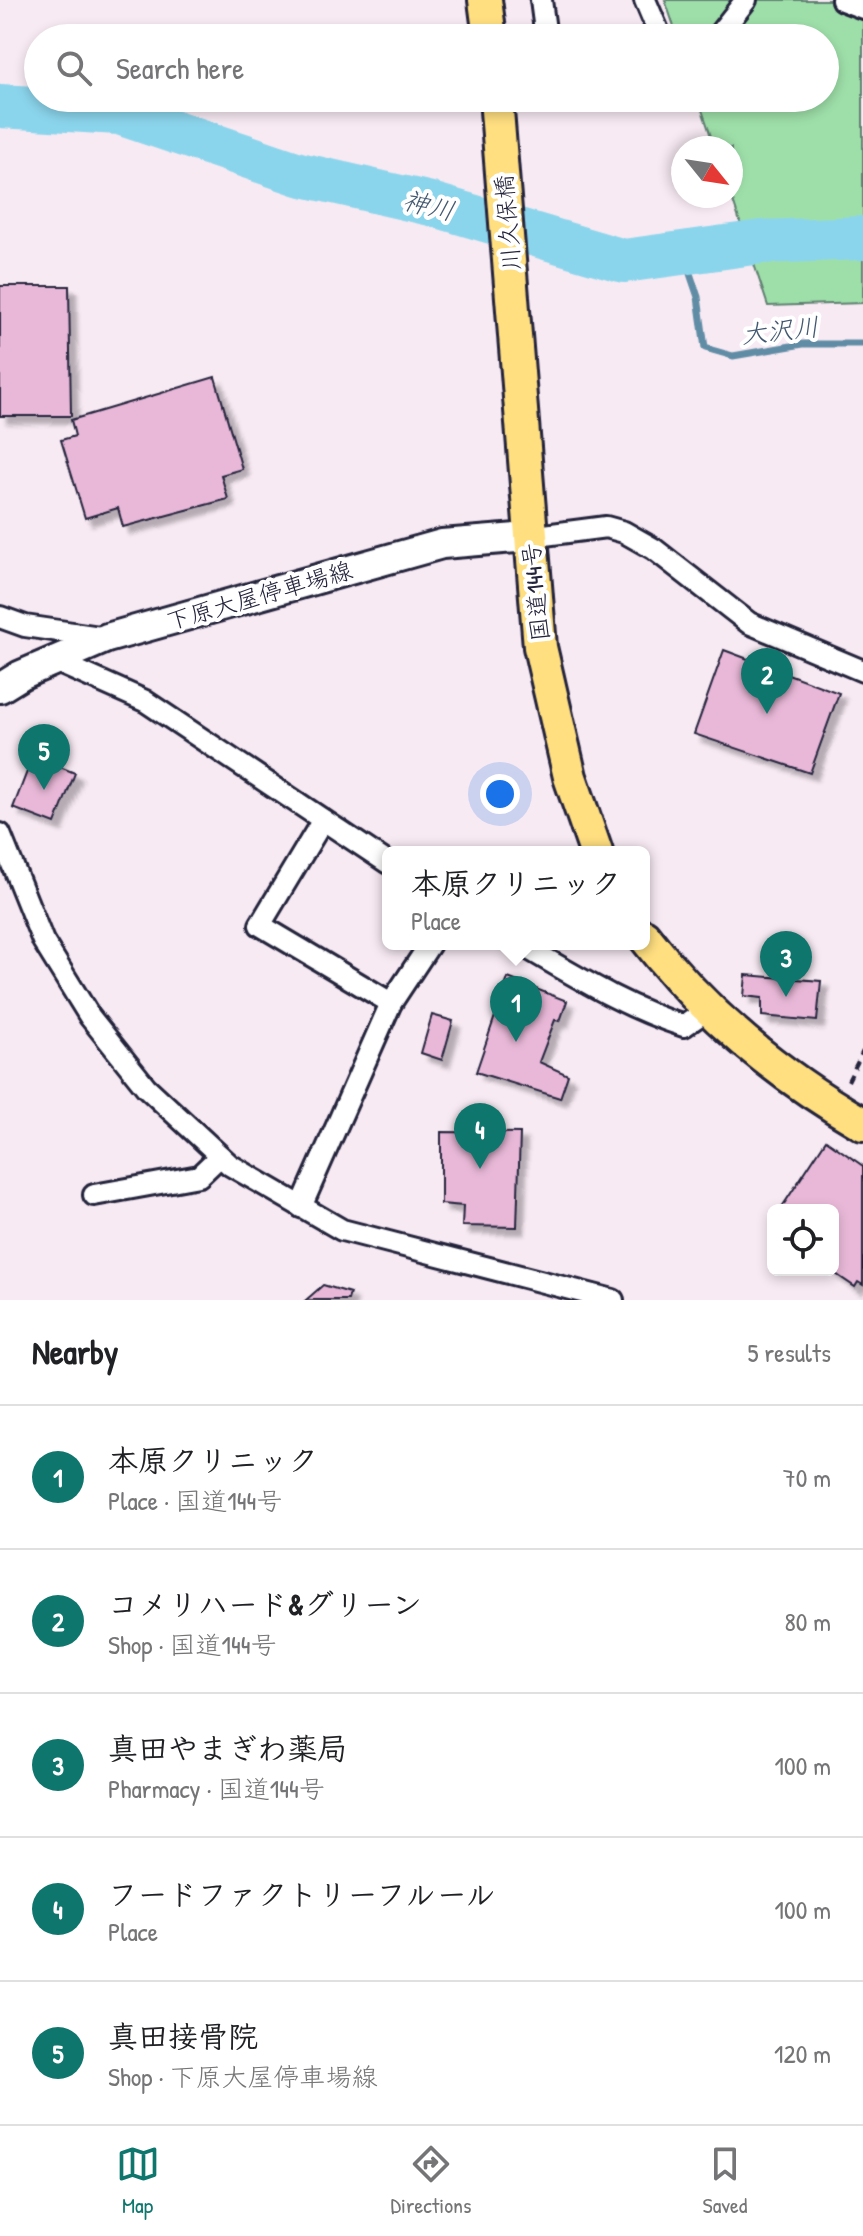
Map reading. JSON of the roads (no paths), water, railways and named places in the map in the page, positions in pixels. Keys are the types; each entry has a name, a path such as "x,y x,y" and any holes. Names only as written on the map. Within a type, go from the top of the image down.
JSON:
{"highway":[{"path":"485,0 488,24"},
{"name":"川久保橋","path":"498,112 516,325"},
{"name":"国道144号","path":"516,325 529,537 540,647 551,709 594,846"},
{"path":"650,943 707,1010 764,1059 863,1124"}],"main road":[{"name":"下原大屋停車場線","path":"0,688 107,638 442,544 529,537"}],"street":[{"path":"541,0 544,24"},
{"path":"645,0 655,24"},
{"path":"727,24 746,0"},
{"path":"842,0 863,8"},
{"path":"529,537 606,527 624,532 654,549 749,623 863,671"},
{"path":"0,617 25,626 107,638"},
{"path":"55,661 145,701 382,859"},
{"path":"323,820 260,925 391,1003"},
{"path":"0,834 43,941 90,1017 146,1087 220,1156 342,1230 613,1300"},
{"path":"301,1207 391,1003 426,950"},
{"path":"530,950 593,988 646,1014 684,1026 707,1010"},
{"path":"94,1195 199,1176 220,1156"}],"waterway":[{"name":"神川","path":"0,106 24,107"},
{"name":"神川","path":"102,112 119,113 299,174 431,204 624,261 761,242 863,238"},
{"name":"大沢川","path":"683,253 698,297 705,348 733,356 803,344 863,344"}],"place":[{"name":"コメリハード&グリーン","path":"767,714"},
{"name":"真田接骨院","path":"44,790"},
{"name":"真田やまぎわ薬局","path":"786,997"},
{"name":"本原クリニック","path":"516,1042"},
{"name":"フードファクトリーフルール","path":"480,1169"}]}
